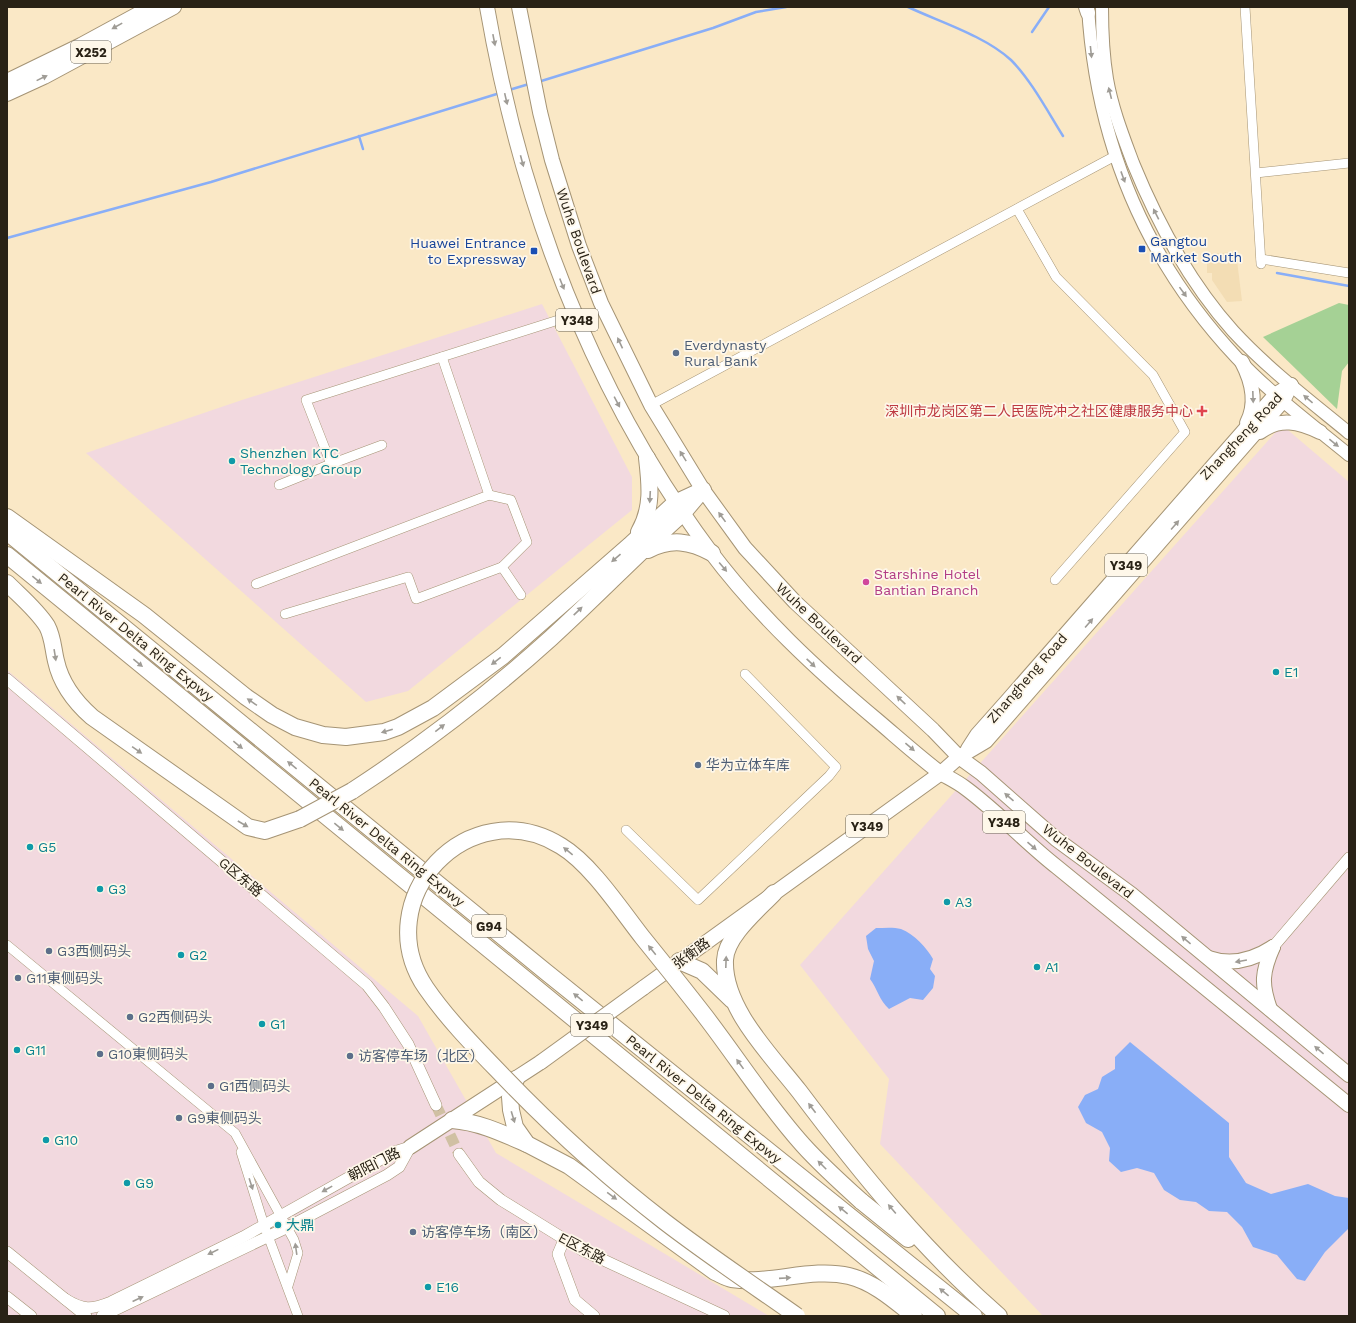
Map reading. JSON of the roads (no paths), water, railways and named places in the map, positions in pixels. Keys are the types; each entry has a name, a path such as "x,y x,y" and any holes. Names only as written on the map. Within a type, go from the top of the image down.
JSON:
{"highway":[{"path":"634,550 649,507 650,493 647,458"},
{"path":"7,583 46,625 53,640 57,667 65,685 80,706 92,717 248,828 265,831 300,819 352,791 398,761 488,691 530,655 634,550 679,508 703,490"},
{"path":"7,517 144,615 246,697 272,715 289,724 323,735 346,737 384,732 414,720 462,688 634,550 671,541 684,541 697,545 712,553"},
{"name":"Pearl River Delta Ring Expwy","path":"7,532 540,967 974,1316"},
{"name":"Pearl River Delta Ring Expwy","path":"7,556 937,1316"},
{"path":"520,642 530,655"},
{"path":"797,1316 666,1223 604,1172 548,1122 492,1064 440,1006 425,986 415,966 410,949 408,926 416,894 421,882 436,862 452,848 470,838 488,833 506,831 525,832 546,838 577,858 603,888 704,1016 768,1102 803,1145 838,1181 954,1276 999,1316"},
{"path":"774,893 735,935 727,948 725,972 728,986 735,1002 748,1025 866,1177 897,1215 954,1276"},
{"path":"679,961 702,971 735,1002"},
{"path":"516,1079 510,1097 510,1110 515,1127 527,1144"},
{"path":"452,1120 470,1122 484,1126 527,1144 569,1166 715,1272 731,1279 745,1280 836,1274 850,1277 872,1286 891,1297 914,1316"}],"main road":[{"name":"X252","path":"7,81 81,45 151,7"},
{"name":"X252","path":"7,94 44,77 174,7"},
{"name":"Wuhe Boulevard","path":"488,7 500,74 512,123 540,222 574,315 602,375 647,458 679,508 712,553 748,596 809,661 941,773 963,786 1054,865 1349,1106"},
{"name":"Wuhe Boulevard","path":"519,7 540,112 558,182 579,246 601,303 651,405 703,490 745,548 795,602 933,730 963,754 981,773 1056,839 1131,894 1349,1075"},
{"path":"1102,7 1102,44 1107,81 1127,147 1152,208 1184,266 1216,311 1252,350 1291,385 1349,433"},
{"path":"1087,9 1093,67 1098,96 1115,156 1134,206 1162,260 1196,310 1242,362 1280,398 1349,455"},
{"path":"1242,362 1251,382 1253,393 1246,436"},
{"name":"Zhangheng Road","path":"963,754 977,735 1000,709 1291,385"},
{"path":"1246,436 1272,424 1284,422 1307,425 1320,432"},
{"name":"张衡路","path":"410,1147 541,1062 941,773 963,754"},
{"path":"1206,957 1220,961 1235,962 1256,957 1273,947"},
{"path":"1270,1009 1262,983 1267,960 1273,947"}],"street":[{"path":"1245,7 1261,262 1349,273"},
{"path":"651,405 1115,156"},
{"path":"1256,173 1349,163"},
{"path":"1017,209 1056,277 1153,375 1185,432 1055,580"},
{"path":"331,464 306,400 574,315"},
{"path":"442,357 489,496"},
{"path":"279,486 331,464 382,445"},
{"path":"256,584 489,496 511,500 527,542 502,567 416,599 408,577 285,614"},
{"path":"502,567 521,595"},
{"path":"626,830 698,900 829,776 836,767 745,674"},
{"name":"G区东路","path":"7,679 367,984 408,1044 436,1106"},
{"path":"1273,947 1349,858"},
{"path":"7,945 235,1134 288,1227 298,1253 288,1286"},
{"path":"235,1134 264,1225 298,1316"},
{"name":"朝阳门路","path":"65,1299 84,1308 96,1308 111,1302 243,1237 394,1152 410,1147"},
{"name":"朝阳门路","path":"102,1316 269,1237 387,1175 398,1167 410,1147"},
{"name":"E区东路","path":"460,1154 479,1182 502,1200 564,1240 582,1250 724,1316"},
{"path":"564,1240 558,1254 575,1300 594,1316"},
{"path":"7,1252 86,1316"},
{"path":"7,1297 31,1316"}],"water":[{"path":"876,928 895,928 906,931 924,946 933,959 930,969 935,976 933,988 923,1000 910,998 889,1009 883,1002 870,979 874,961 868,949 866,936"},
{"path":"1130,1042 1229,1123 1229,1157 1246,1183 1271,1194 1308,1184 1335,1196 1349,1198 1349,1228 1325,1252 1305,1281 1297,1279 1277,1255 1253,1247 1242,1227 1227,1212 1209,1211 1196,1202 1180,1200 1164,1190 1154,1173 1137,1168 1121,1172 1109,1161 1110,1148 1102,1132 1086,1123 1078,1107 1085,1095 1098,1089 1102,1077 1115,1069 1115,1057"}],"waterway":[{"path":"538,82 713,28 756,12 786,7"},
{"path":"908,7 962,30 1000,51 1011,60 1032,87 1063,136"},
{"path":"1032,32 1049,7"},
{"path":"509,90 529,84"},
{"path":"7,238 211,182 500,93"},
{"path":"359,136 363,149"},
{"path":"1277,273 1349,286"}],"tunnel":[{"path":"436,1105 459,1154"}],"place":[{"name":"Gangtou Market South","path":"1142,249"},
{"name":"Huawei Entrance to Expressway","path":"534,251"},
{"name":"Everdynasty Rural Bank","path":"676,353"},
{"name":"深圳市龙岗区第二人民医院冲之社区健康服务中心","path":"1202,411"},
{"name":"Shenzhen KTC Technology Group","path":"232,461"},
{"name":"Starshine Hotel Bantian Branch","path":"866,582"},
{"name":"E1","path":"1276,672"},
{"name":"华为立体车库","path":"698,765"},
{"name":"G5","path":"30,847"},
{"name":"G3","path":"100,889"},
{"name":"A3","path":"947,902"},
{"name":"G3西侧码头","path":"49,951"},
{"name":"G2","path":"181,955"},
{"name":"A1","path":"1037,967"},
{"name":"G11東侧码头","path":"18,978"},
{"name":"G2西侧码头","path":"130,1017"},
{"name":"G1","path":"262,1024"},
{"name":"G11","path":"17,1050"},
{"name":"G10東侧码头","path":"100,1054"},
{"name":"访客停车场（北区）","path":"350,1056"},
{"name":"G1西侧码头","path":"211,1086"},
{"name":"G9東侧码头","path":"179,1118"},
{"name":"G10","path":"46,1140"},
{"name":"G9","path":"127,1183"},
{"name":"大鼎","path":"278,1225"},
{"name":"访客停车场（南区）","path":"413,1232"},
{"name":"E16","path":"428,1287"}]}
